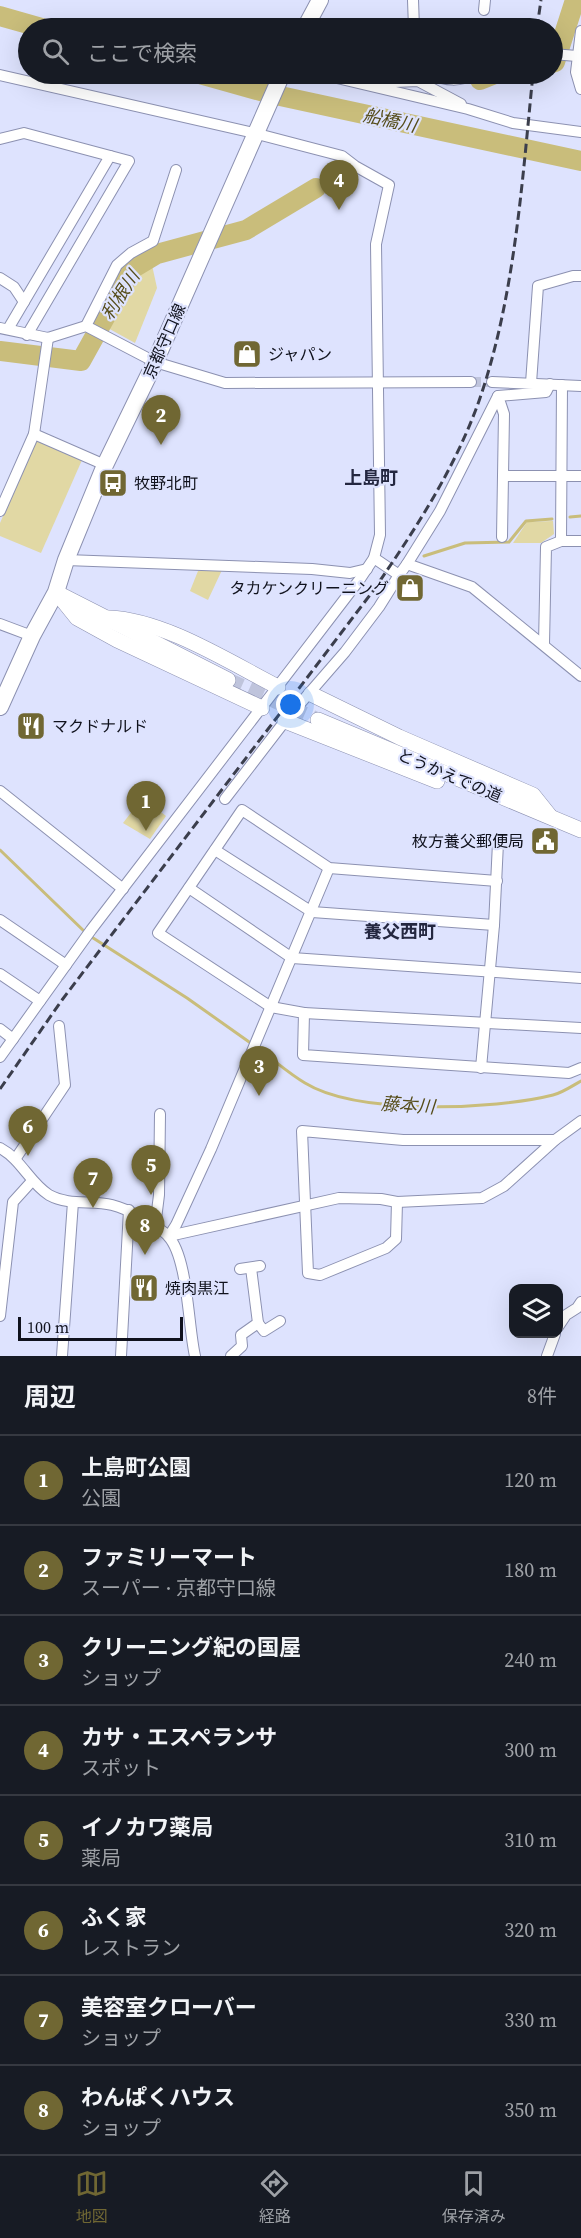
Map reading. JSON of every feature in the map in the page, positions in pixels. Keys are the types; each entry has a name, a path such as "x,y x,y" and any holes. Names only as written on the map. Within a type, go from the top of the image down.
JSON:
{"main road":[{"path":"310,18 320,0"},
{"name":"京都守口線","path":"0,707 32,636 56,592 66,560 105,465 155,362 276,84"}],"street":[{"path":"413,0 414,18"},
{"path":"581,31 576,72 581,89"},
{"path":"563,55 577,56"},
{"path":"0,75 18,79"},
{"path":"0,1057 83,940 367,569 374,558 380,535 376,244 389,185 354,166 342,156 257,128 44,84"},
{"path":"362,84 513,123 581,132"},
{"path":"428,84 468,110"},
{"path":"0,139 24,133 129,161 27,335"},
{"path":"110,156 24,302 4,329 47,343 89,328 155,362 225,383 471,382"},
{"path":"89,328 117,265 131,253 153,241 176,170"},
{"path":"531,383 538,286 573,276 581,276"},
{"path":"0,278 14,287 24,302"},
{"path":"0,511 34,434 47,343"},
{"path":"492,382 581,386"},
{"path":"498,396 546,392 550,384"},
{"path":"561,541 562,385"},
{"path":"498,396 504,414 502,537"},
{"path":"225,799 285,721 345,652 379,607 440,511 498,396"},
{"path":"34,434 105,465"},
{"path":"503,476 581,476"},
{"path":"544,644 546,548 561,541 581,541"},
{"path":"374,558 399,574"},
{"path":"66,560 312,569 350,573 367,569"},
{"path":"407,564 472,587 581,676"},
{"path":"56,592 228,680"},
{"path":"56,592 77,618 262,708"},
{"path":"106,618 130,619 191,642 278,687"},
{"path":"0,624 32,636"},
{"path":"311,693 399,737 533,795 551,817"},
{"name":"とうかえでの道","path":"318,720 581,830"},
{"path":"285,721 502,806 551,817"},
{"path":"0,791 123,889"},
{"path":"497,881 329,868 242,810 158,933 271,1006 304,1013 581,1028"},
{"path":"481,1068 494,925 498,843"},
{"path":"215,850 312,912 494,925"},
{"path":"169,1236 211,1149 329,868"},
{"path":"189,888 292,958 581,978"},
{"path":"0,920 66,965"},
{"path":"0,974 39,1001"},
{"path":"304,1013 303,1055 569,1073 581,1068"},
{"path":"16,1158 65,1085 59,1026"},
{"path":"0,1029 13,1038"},
{"path":"155,1227 159,1195 160,1114"},
{"path":"169,1236 339,1198 381,1199 398,1202 482,1198 504,1186 555,1140 581,1121"},
{"path":"398,1202 396,1239 386,1248 320,1275 308,1273 302,1131 403,1140 555,1140"},
{"path":"0,1148 16,1158 32,1181 51,1196 73,1202 111,1204 129,1210 169,1236 181,1261 190,1336 195,1356"},
{"path":"0,1316 13,1202 32,1181"},
{"path":"62,1356 73,1202"},
{"path":"121,1356 129,1210"},
{"path":"250,1268 258,1323 264,1330 280,1321"},
{"path":"563,1320 581,1302"},
{"path":"231,1356 242,1346 241,1335 258,1323"},
{"path":"547,1356 554,1338"}],"shaded area":[{"path":"152,265 157,288 135,343 106,327 134,275"},
{"path":"37,439 82,460 41,553 0,536 0,523"},
{"path":"553,521 554,534 541,543 513,543 527,522"},
{"path":"222,570 208,600 190,591 198,571"},
{"path":"157,809 166,816 150,839 123,823 133,810"}],"waterway":[{"name":"利根川","path":"563,37 575,0"},
{"name":"船橋川","path":"0,16 18,21"},
{"name":"船橋川","path":"236,84 271,94 581,161"},
{"name":"利根川","path":"0,351 81,361 132,269 157,254 246,230 316,188"},
{"path":"570,517 581,516"},
{"path":"424,556 465,543 509,542 526,521 552,519"},
{"path":"0,850 85,932"},
{"path":"90,936 187,998 252,1044"},
{"name":"藤本川","path":"257,1048 305,1083 328,1093 391,1105 426,1107 497,1104 556,1094 581,1081"}],"tunnel":[{"path":"471,382 492,382"},
{"path":"228,680 318,720"}],"railway":[{"path":"538,18 541,0"},
{"path":"0,1089 62,1000 373,591 418,523 458,452 479,401 501,321 521,198 532,84"}],"place":[{"name":"カサ・エスペランサ","path":"339,210"},
{"name":"ジャパン","path":"247,354"},
{"name":"ファミリーマート","path":"161,445"},
{"name":"牧野北町","path":"113,483"},
{"name":"タカケンクリーニング","path":"410,588"},
{"name":"マクドナルド","path":"31,726"},
{"name":"上島町公園","path":"146,831"},
{"name":"枚方養父郵便局","path":"545,841"},
{"name":"クリーニング紀の国屋","path":"259,1096"},
{"name":"ふく家","path":"28,1156"},
{"name":"イノカワ薬局","path":"151,1195"},
{"name":"美容室クローバー","path":"93,1208"},
{"name":"わんぱくハウス","path":"145,1255"},
{"name":"焼肉黒江","path":"144,1288"}],"district":[{"name":"上島町","path":"371,477"},
{"name":"養父西町","path":"400,931"}]}
